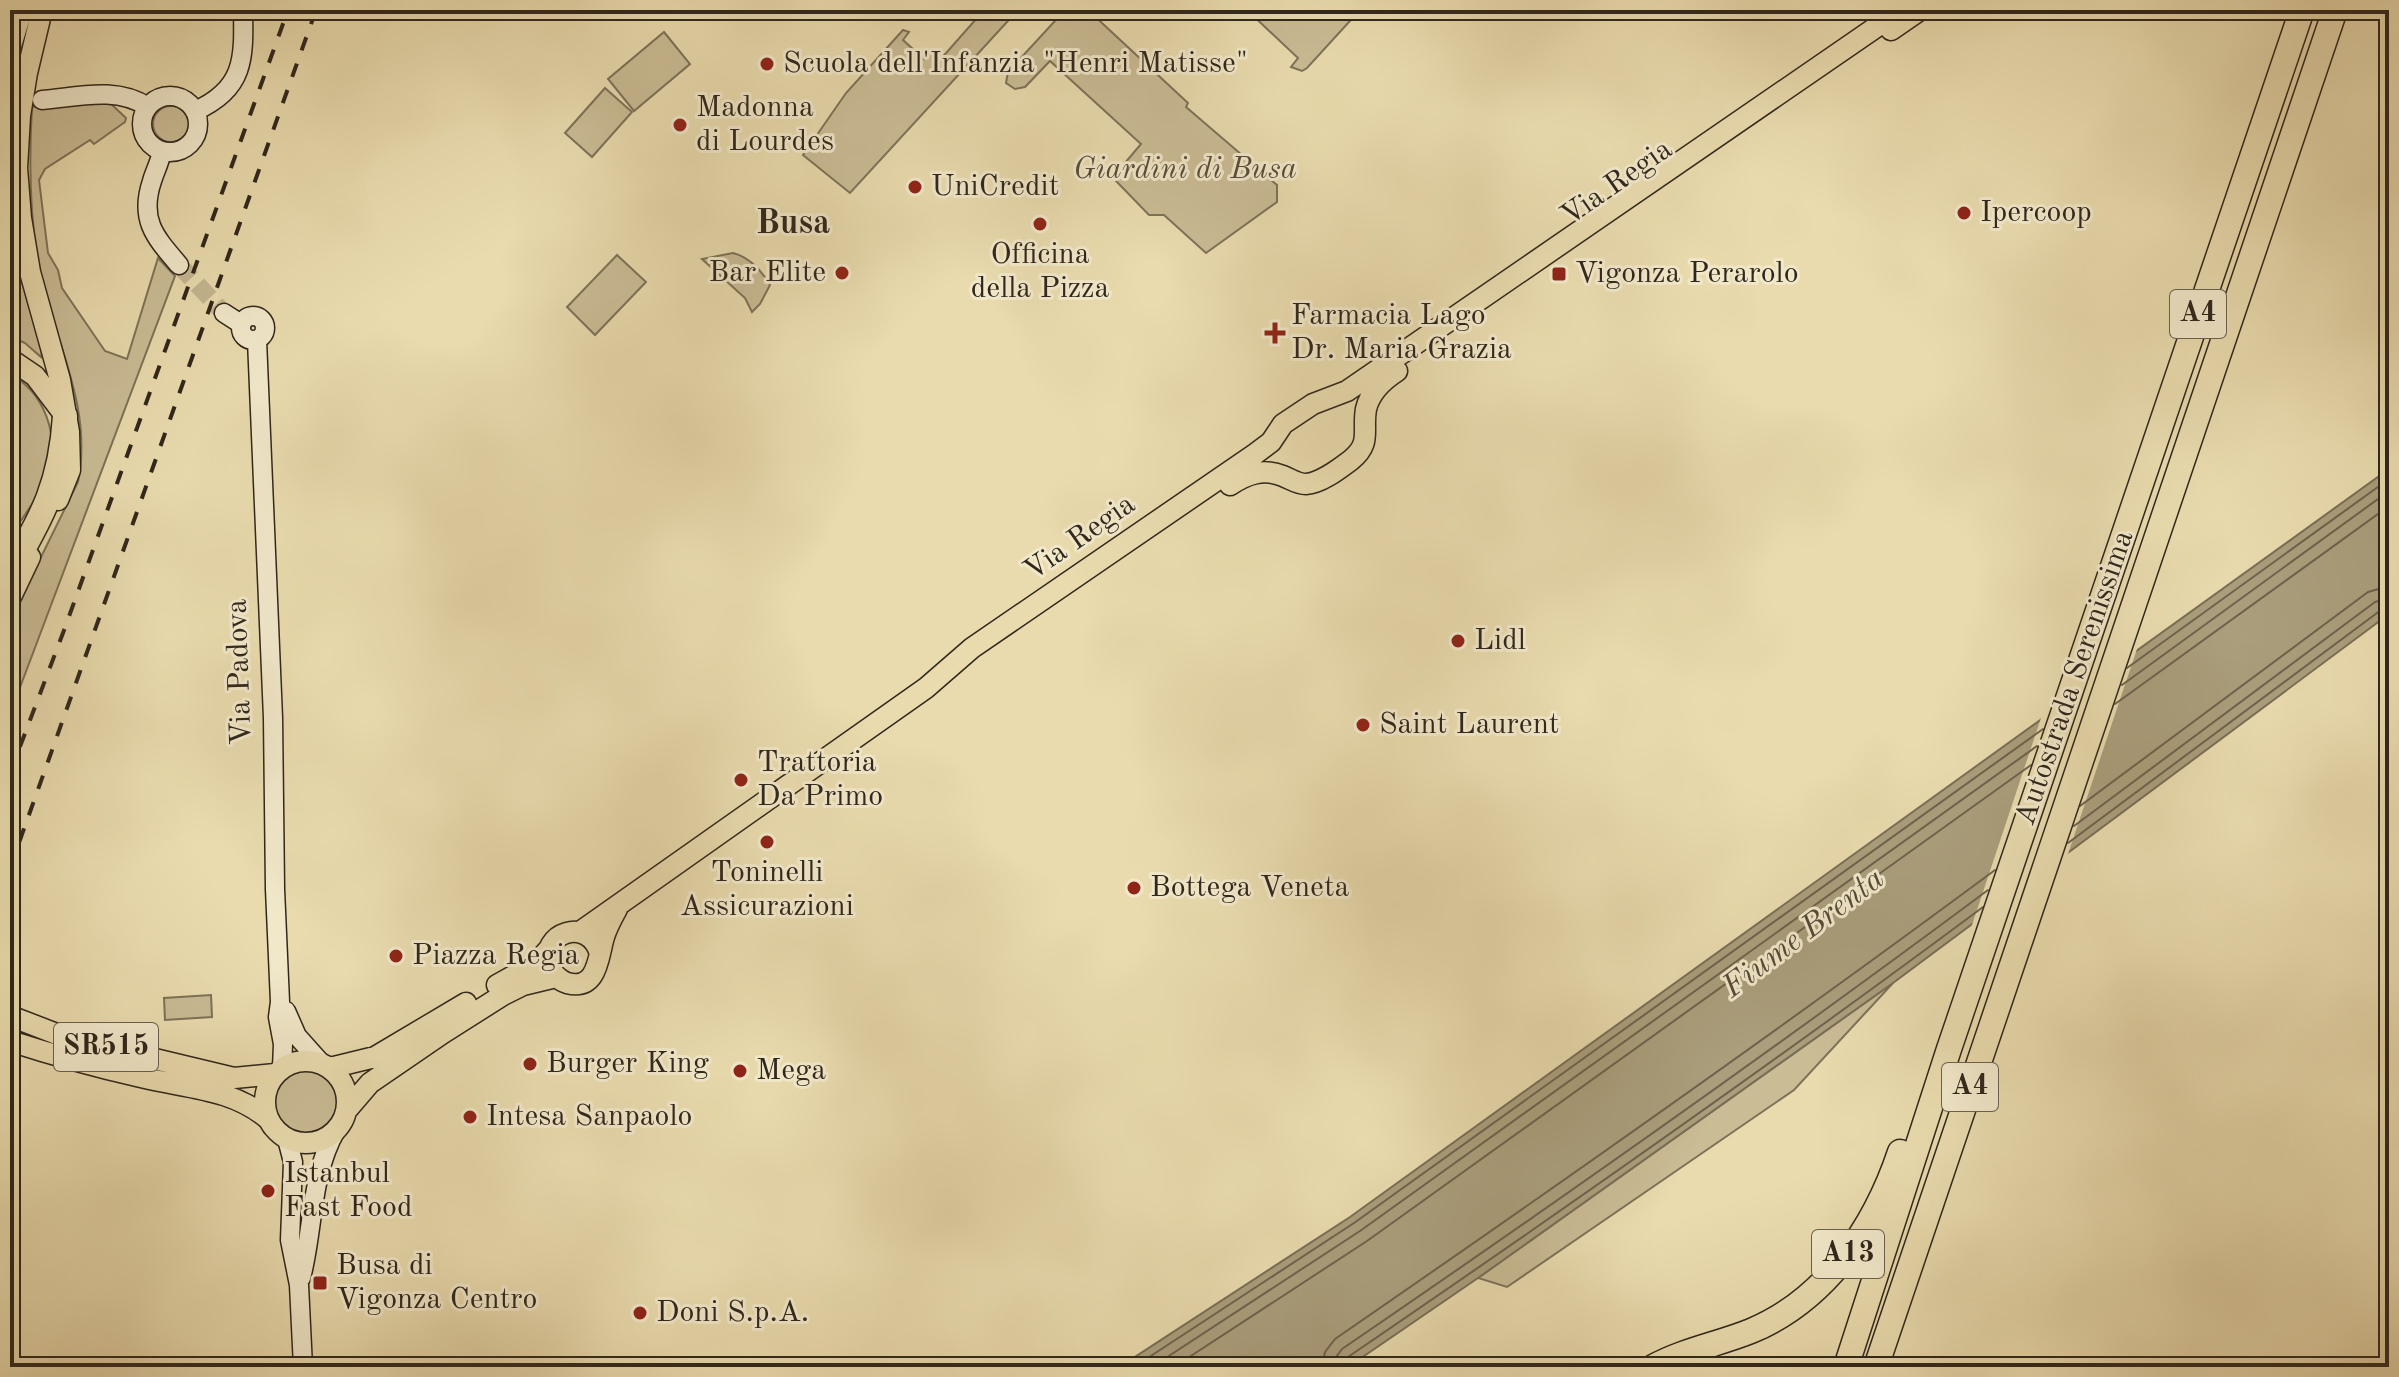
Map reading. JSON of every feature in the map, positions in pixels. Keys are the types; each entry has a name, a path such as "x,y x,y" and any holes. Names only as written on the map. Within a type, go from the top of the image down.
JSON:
{"highway":[{"name":"Autostrada Serenissima","path":"1846,1367 1949,1049 2302,10"},
{"name":"Autostrada Serenissima","path":"1876,1367 2335,10"},
{"path":"10,572 55,485 64,445 65,416"},
{"name":"A13","path":"1653,1367 1754,1330 1789,1311 1833,1272 1880,1205 1915,1109 1949,1049"},
{"name":"A4","path":"1893,1367 1917,1290 1927,1214"}],"main road":[{"path":"10,49 22,10"},
{"path":"10,599 54,511 70,470 69,432 60,380 30,272 17,168 20,116 42,10"},
{"name":"Via Regia","path":"580,932 926,688 972,648 1271,442 1283,424 1313,404 1337,396 1901,10"},
{"name":"Via Regia","path":"926,688 960,672 1244,476 1256,472 1283,476 1298,483 1313,483 1350,461 1367,435 1365,418 1370,397 1386,378 1920,10"},
{"path":"10,359 35,376 65,416"},
{"path":"1337,396 1350,402 1365,418"},
{"path":"1271,442 1273,459 1283,476"},
{"path":"549,949 549,964 556,977 569,983 583,982 598,968 604,935 619,906"},
{"path":"279,1071 302,1061 326,1066 375,1057 536,963 565,933 580,932 593,940 600,954"},
{"path":"268,1119 276,1131 287,1139 313,1143 325,1138 336,1130 346,1111 370,1083 479,1010 523,985 556,977"},
{"name":"SR515","path":"10,1016 67,1038 234,1078 279,1071"},
{"name":"SR515","path":"10,1041 54,1056 143,1078 221,1093 256,1109 268,1119"},
{"name":"Via Padova","path":"326,1066 338,1076 345,1089 346,1111"},
{"name":"Via Padova","path":"268,1119 265,1095 279,1071"}],"street":[{"path":"195,111 225,93 234,82 244,50 243,10"},
{"path":"42,100 115,94 128,96 148,107"},
{"path":"164,97 183,99 195,111 198,122 194,139 180,151 155,148 144,135 142,125 148,107 164,97"},
{"path":"162,151 151,182 148,222 156,238 179,265"},
{"name":"Via Padova","path":"224,313 241,324 244,337 257,340 273,718 278,1017 283,1044 279,1071"},
{"name":"Via Padova","path":"280,1002 297,1036 326,1066"},
{"path":"299,1285 310,1244 317,1175 324,1151 336,1130"},
{"path":"287,1139 293,1162 290,1240 299,1285 303,1367"}],"green space":[{"path":"984,10 1018,10 850,193 803,155 846,93 903,30 909,32 903,40 924,59 931,52 940,60"},
{"name":"Giardini di Busa","path":"1065,10 1088,10 1188,103 1186,107 1277,185 1277,202 1206,253 1164,215 1149,215 1116,181 1119,170 1141,144 1050,61 1025,87 1015,89 1006,83 1008,72"},
{"path":"1247,10 1360,10 1302,71 1291,67 1298,58"},
{"path":"664,32 690,64 634,111 608,79"},
{"path":"605,88 632,112 592,157 565,133"},
{"path":"109,102 126,118 125,122 94,144 90,140 45,169 39,180 48,253 58,270 62,288 105,351 127,359 158,258 175,276 10,714 10,620 78,482 81,453 76,398 44,289 35,242 30,184 32,107"},
{"path":"171,106 184,111 189,124 184,137 171,142 158,137 153,124 158,111"},
{"path":"10,214 19,272 41,357 25,343 10,336"},
{"path":"733,253 754,265 770,285 752,312 745,298 702,259"},
{"path":"617,255 646,282 595,335 567,307"},
{"path":"10,374 22,382 40,403 52,444 45,480 10,538"},
{"path":"1893,983 1794,1090 1507,1287 1478,1278"},
{"path":"211,995 212,1017 165,1020 164,998"},
{"path":"304,1065 328,1075 338,1099 328,1123 304,1133 280,1123 270,1099 280,1075"}],"water":[{"name":"Fiume Brenta","path":"2389,469 2389,614 1893,983 1478,1278 1348,1367 1114,1367 1130,1360 1350,1217"}],"pier":[{"path":"2138,646 2066,860 1970,931 2042,715"}],"tunnel":[{"path":"179,265 224,313"}],"railway":[{"path":"10,773 288,10"},
{"path":"10,868 316,10"}],"place":[{"name":"Scuola dell'Infanzia \"Henri Matisse\"","path":"767,64"},
{"name":"Madonna di Lourdes","path":"680,125"},
{"name":"UniCredit","path":"915,187"},
{"name":"Ipercoop","path":"1964,213"},
{"name":"Officina della Pizza","path":"1040,224"},
{"name":"Bar Elite","path":"842,273"},
{"name":"Vigonza Perarolo","path":"1559,274"},
{"name":"Farmacia Lago Dr. Maria Grazia","path":"1275,333"},
{"name":"Lidl","path":"1458,641"},
{"name":"Saint Laurent","path":"1363,725"},
{"name":"Trattoria Da Primo","path":"741,780"},
{"name":"Toninelli Assicurazioni","path":"767,842"},
{"name":"Bottega Veneta","path":"1134,888"},
{"name":"Piazza Regia","path":"396,956"},
{"name":"Burger King","path":"530,1064"},
{"name":"Mega","path":"740,1071"},
{"name":"Intesa Sanpaolo","path":"470,1117"},
{"name":"Istanbul Fast Food","path":"268,1191"},
{"name":"Busa di Vigonza Centro","path":"320,1283"},
{"name":"Doni S.p.A.","path":"640,1313"}],"district":[{"name":"Busa","path":"793,224"}]}
